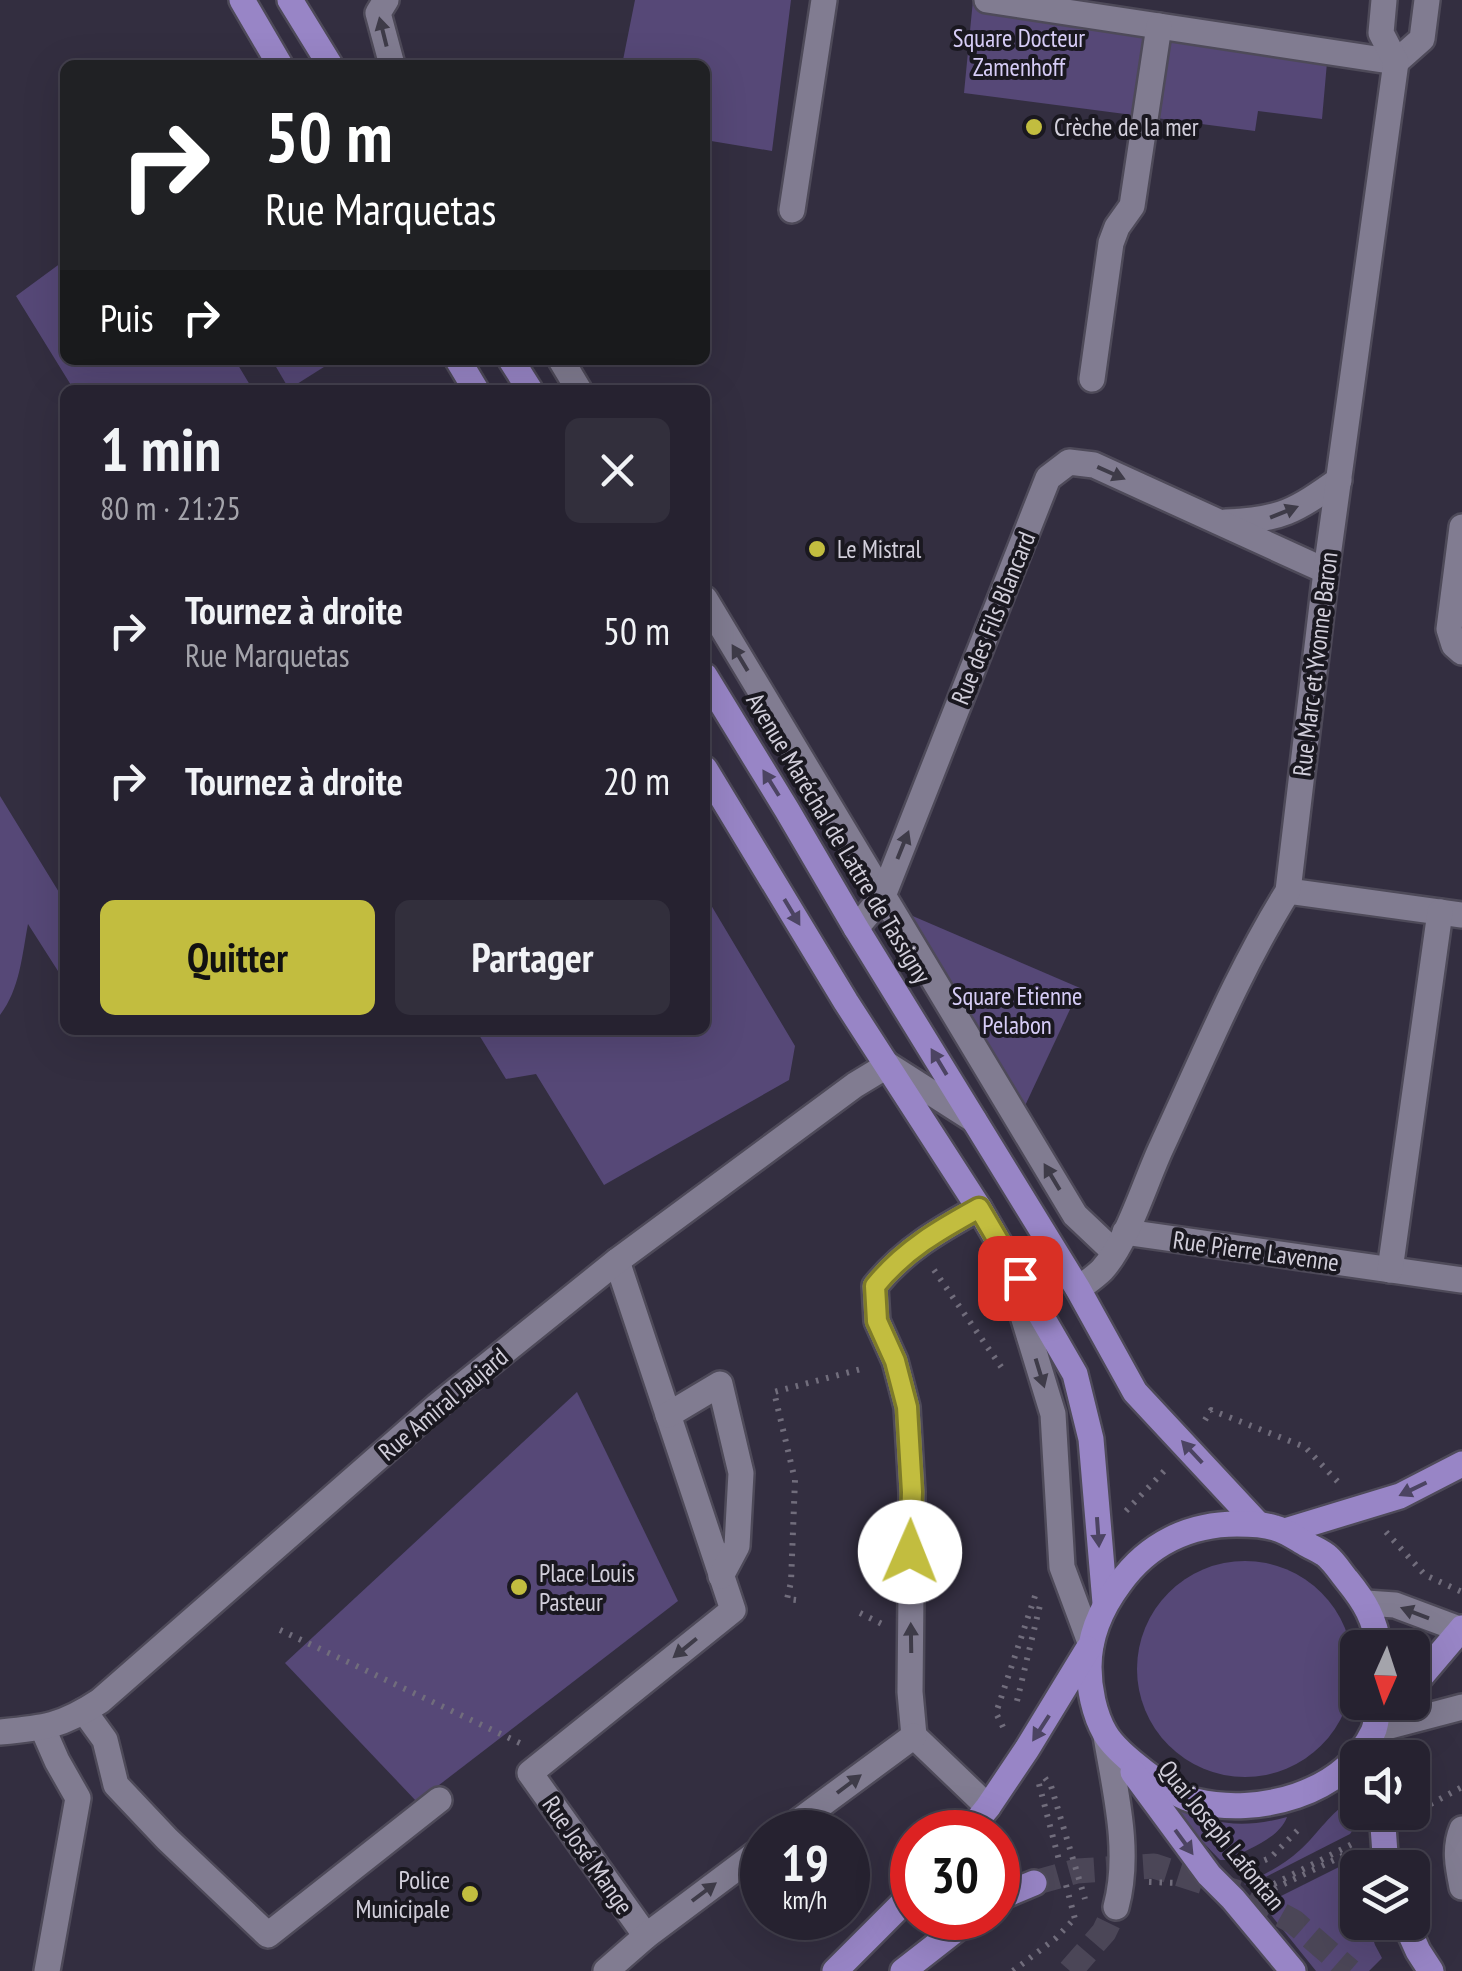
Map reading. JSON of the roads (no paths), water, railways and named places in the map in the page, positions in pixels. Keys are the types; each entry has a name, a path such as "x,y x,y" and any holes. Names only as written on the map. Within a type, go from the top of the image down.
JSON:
{"main road":[{"path":"243,2 277,60"},
{"path":"298,7 327,60"},
{"name":"Avenue Maréchal de Lattre de Tassigny","path":"710,684 1078,1290 1135,1392 1258,1524"},
{"path":"710,777 846,1002 979,1208 1075,1374 1091,1439 1105,1603"},
{"path":"1285,1531 1400,1496 1462,1464"},
{"path":"986,1810 1091,1645 1105,1603 1133,1565 1169,1538 1213,1524 1258,1524 1285,1531 1328,1556 1366,1603 1376,1630"},
{"path":"1430,1666 1462,1630"},
{"path":"1091,1645 1091,1691 1106,1736 1160,1784 1190,1800 1220,1805 1254,1804 1300,1794 1337,1777 1384,1720"},
{"path":"1376,1720 1376,1740"},
{"name":"Quai Joseph Lafontan","path":"1106,1736 1199,1863 1233,1894 1293,1971"},
{"path":"1020,1889 1034,1883"},
{"path":"835,1971 890,1916"},
{"path":"903,1971 943,1940"},
{"path":"1413,1940 1431,1971"}],"street":[{"path":"386,0 378,13 391,60"},
{"path":"792,210 824,0"},
{"path":"987,0 1396,62"},
{"name":"Rue Marc et Yvonne Baron","path":"1119,1242 1246,966 1288,891 1326,571 1396,62 1381,33 1384,0"},
{"name":"Rue Marc et Yvonne Baron","path":"1396,62 1422,39 1427,0"},
{"path":"1092,378 1111,243 1132,206 1159,26"},
{"name":"Rue des Fils Blancard","path":"856,928 883,896 1048,478 1069,462 1094,465 1326,571"},
{"name":"Rue des Fils Blancard","path":"1222,522 1281,515 1339,480"},
{"path":"1462,528 1449,629 1454,644 1462,652"},
{"path":"710,607 1075,1215 1119,1242 1102,1269 1078,1290"},
{"path":"1288,891 1451,914 1390,1270"},
{"path":"888,1065 974,1120"},
{"name":"Rue Amiral Jaujard","path":"0,1732 43,1729 100,1701 437,1406 616,1261 888,1065"},
{"path":"979,1208 916,1245 875,1286 877,1321 895,1361 907,1407 912,1492 910,1692 914,1736 988,1807"},
{"name":"Rue Pierre Lavenne","path":"1119,1242 1462,1280"},
{"path":"1002,1246 1053,1414 1062,1566 1091,1645"},
{"path":"616,1261 721,1576"},
{"path":"668,1415 720,1384 741,1472 738,1546 721,1576"},
{"name":"Rue José Mange","path":"646,1936 530,1773 733,1610 721,1576"},
{"path":"1366,1603 1395,1605 1462,1630"},
{"path":"1375,1730 1462,1707"},
{"path":"84,1711 105,1740 126,1784 167,1840 268,1936 440,1800"},
{"path":"43,1729 78,1798 47,1971"},
{"path":"814,1810 914,1736"},
{"path":"1106,1736 1122,1852 1116,1906"},
{"path":"78,1798 126,1784"},
{"path":"1462,1829 1457,1841 1457,1864 1462,1887"},
{"path":"606,1971 740,1866"}],"tunnel":[{"path":"1034,1883 1077,1871 1154,1866 1245,1895 1294,1922 1350,1971"},
{"path":"1070,1971 1104,1932 1116,1907"}],"place":[{"name":"Crèche de la mer","path":"1034,127"},
{"name":"Le Mistral","path":"817,549"},
{"name":"Place Louis Pasteur","path":"519,1587"},
{"name":"Police Municipale","path":"470,1894"}],"park label":[{"name":"Square Docteur Zamenhoff","path":"1019,52"},
{"name":"Square Etienne Pelabon","path":"1017,1010"}]}
